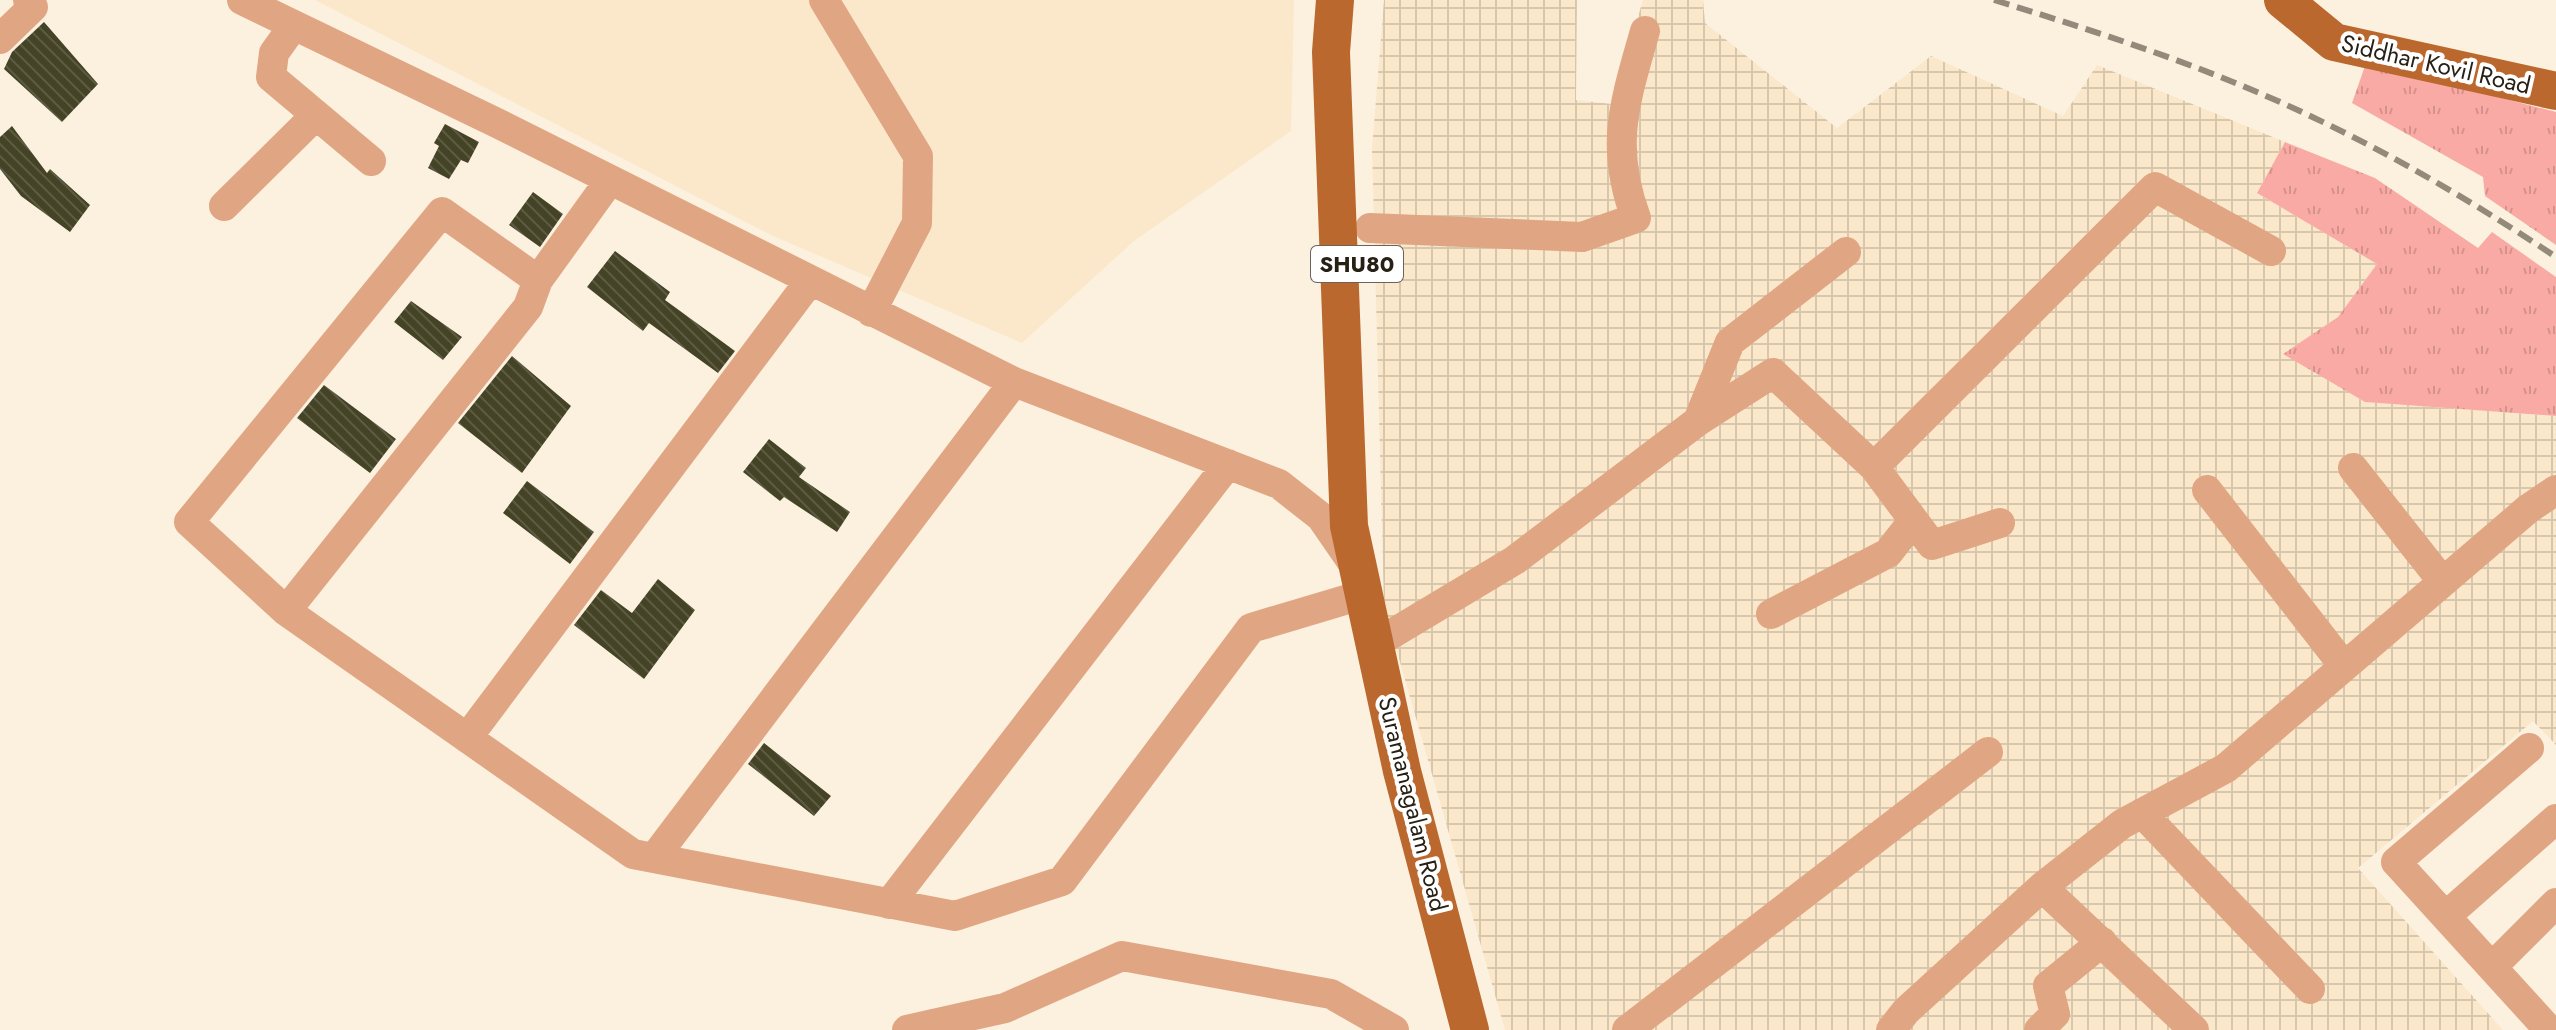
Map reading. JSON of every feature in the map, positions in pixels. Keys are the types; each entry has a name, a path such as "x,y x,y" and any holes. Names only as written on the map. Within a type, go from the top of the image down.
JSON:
{"main road":[{"name":"SHU80","path":"1335,0 1331,52 1363,586"},
{"name":"SHU80","path":"1351,0 1347,53 1359,527"},
{"name":"Siddhar Kovil Road","path":"2283,0 2334,42 2556,91"},
{"name":"Suramanagalam Road","path":"1363,586 1402,771 1470,1030"}],"street":[{"path":"0,39 33,7 28,0"},
{"path":"242,0 1014,382 1279,484 1321,517 1363,586 1251,628 1062,881 955,916 633,854 286,611 189,522 442,212 538,280"},
{"path":"824,0 918,156 917,223 871,312"},
{"path":"294,25 274,53 271,77 371,161"},
{"path":"1370,228 1582,237 1636,218 1625,187 1621,118 1645,31"},
{"path":"224,206 315,116"},
{"path":"286,611 528,307 538,280 610,180"},
{"path":"1874,467 2155,187 2271,251"},
{"path":"1698,421 1730,342 1846,252"},
{"path":"467,738 809,282"},
{"path":"1375,644 1515,560 1698,421 1773,373 1874,467 1932,545 2000,523"},
{"path":"654,858 1014,382"},
{"path":"889,904 1228,464"},
{"path":"2353,468 2443,582"},
{"path":"2207,490 2344,666"},
{"path":"1891,1030 1906,1011 2042,887 2122,824 2226,768 2528,509 2556,490"},
{"path":"1771,614 1888,553 1913,521"},
{"path":"2529,748 2396,862 2550,1025"},
{"path":"1627,1030 1988,752"},
{"path":"2142,813 2310,989"},
{"path":"2446,916 2556,819"},
{"path":"2042,887 2194,1030"},
{"path":"2492,967 2556,903"},
{"path":"2039,1030 2055,1014 2048,986 2102,942"},
{"path":"907,1030 1005,1008 1122,956 1331,994 1394,1030"}],"shaded area":[{"path":"315,0 1294,0 1291,131 1134,241 1022,343 771,235"},
{"path":"1384,0 1577,0 1576,100 1612,104 1643,0 1703,0 1705,23 1837,128 1931,56 2063,116 2097,65 2285,142 2257,193 2377,264 2338,317 2284,354 2365,402 2556,416 2556,745 2533,721 2358,868 2503,1030 1505,1030 1384,606 1372,148"}],"green space":[{"path":"2366,63 2556,112 2556,245 2485,196 2483,177 2352,103"},
{"path":"2285,142 2375,178 2478,248 2492,232 2556,277 2556,416 2365,402 2283,354 2338,317 2377,264 2257,193"}],"building":[{"path":"44,22 98,84 62,122 4,69 12,52"},
{"path":"445,124 479,142 468,163 461,160 449,179 428,168 439,146 434,143"},
{"path":"12,126 47,173 50,169 90,205 70,232 21,196 0,169 0,137"},
{"path":"533,192 563,214 540,247 509,225"},
{"path":"615,251 670,292 665,300 735,351 718,373 649,323 643,331 587,287"},
{"path":"411,301 462,337 443,360 394,322"},
{"path":"512,356 571,406 522,473 458,423"},
{"path":"324,385 396,439 370,473 297,418"},
{"path":"769,439 806,468 799,477 850,512 837,532 784,497 780,501 743,472"},
{"path":"527,481 594,532 570,564 503,513"},
{"path":"658,579 695,610 644,679 574,625 601,590 632,613"},
{"path":"764,743 831,796 814,816 748,764"}],"railway":[{"path":"1994,0 2164,56 2302,112 2413,169 2556,257"}]}
